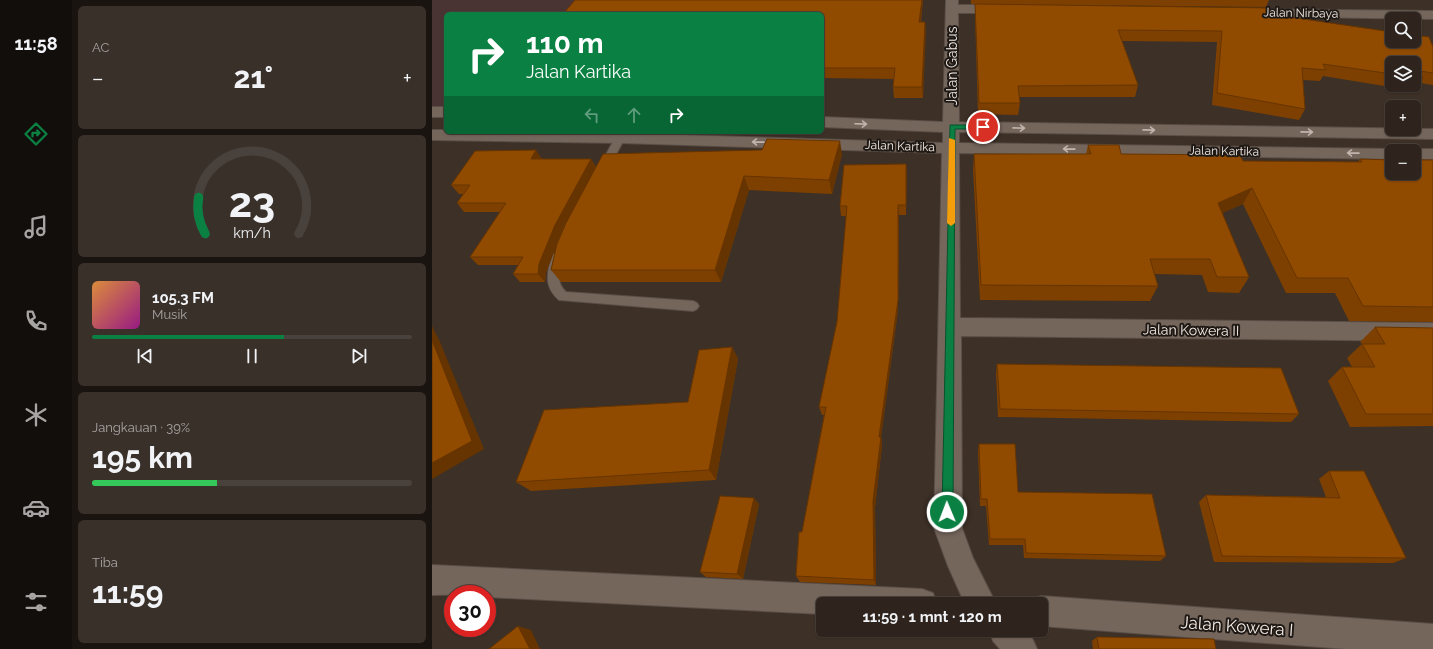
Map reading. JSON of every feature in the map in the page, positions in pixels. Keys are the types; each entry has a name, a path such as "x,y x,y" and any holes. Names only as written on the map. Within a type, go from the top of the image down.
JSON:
{"street":[{"path":"953,4 1016,10"},
{"name":"Jalan Gabus","path":"953,4 947,481 948,528 962,566 978,597"},
{"name":"Jalan Nirbaya","path":"1228,12 1433,15"},
{"path":"432,112 444,112"},
{"name":"Jalan Kartika","path":"824,122 952,137 1385,154"},
{"path":"1280,131 1288,151"},
{"name":"Jalan Kartika","path":"432,135 620,138 952,137 1280,131 1433,134"},
{"path":"1421,154 1433,154"},
{"name":"Jalan Kowera II","path":"950,327 1433,332"},
{"path":"432,580 816,599"},
{"name":"Jalan Kowera I","path":"1048,612 1433,640"},
{"path":"1010,637 1021,649"}],"lane":[{"path":"598,180 620,138"},
{"path":"561,250 552,283 554,291 563,298 694,306"}],"shaded area":[{"path":"432,0 627,0 618,12 444,12 444,106 432,106"}],"building":[{"path":"575,0 922,0 919,22 925,22 922,87 893,87 895,68 824,68 824,12 565,12"},
{"path":"975,4 1270,8 1269,14 1385,31 1385,48 1421,48 1421,36 1429,37 1433,47 1433,73 1421,71 1421,56 1385,56 1385,73 1323,64 1326,70 1302,68 1305,109 1217,93 1222,31 1118,30 1138,85 1018,86 1020,103 979,103"},
{"path":"767,139 840,141 829,180 744,176 715,270 551,270 557,244 566,223 603,154 762,150"},
{"path":"1088,145 1119,145 1121,154 1240,155 1243,161 1362,162 1360,159 1385,160 1385,180 1421,180 1421,160 1433,160 1433,307 1363,306 1348,278 1297,278 1252,188 1218,203 1249,277 1217,277 1210,259 1150,259 1158,286 981,285 974,154 1091,154"},
{"path":"536,150 531,159 591,159 555,225 539,264 538,274 513,274 523,257 470,257 506,203 457,203 470,185 451,185 475,151"},
{"path":"906,164 906,205 898,205 898,300 879,437 881,437 873,501 874,580 796,576 799,532 802,532 826,407 819,407 837,322 847,206 840,206 844,165"},
{"path":"1375,327 1433,328 1433,414 1366,414 1342,367 1375,367 1362,344 1385,344"},
{"path":"432,340 472,441 432,463"},
{"path":"732,347 709,470 516,482 544,410 688,402 699,350"},
{"path":"997,364 1281,368 1299,414 1000,409"},
{"path":"979,444 1015,444 1018,492 1152,494 1166,556 1026,553 1025,539 990,539 987,499 981,499"},
{"path":"1329,471 1364,471 1406,558 1222,556 1206,495 1340,498"},
{"path":"720,496 754,498 737,574 700,572"},
{"path":"518,626 530,649 489,649"},
{"path":"1097,637 1214,639 1216,649 1099,649"}],"slow traffic":[{"path":"951,223 952,140"}],"route":[{"path":"947,512 952,127 983,127"}]}
